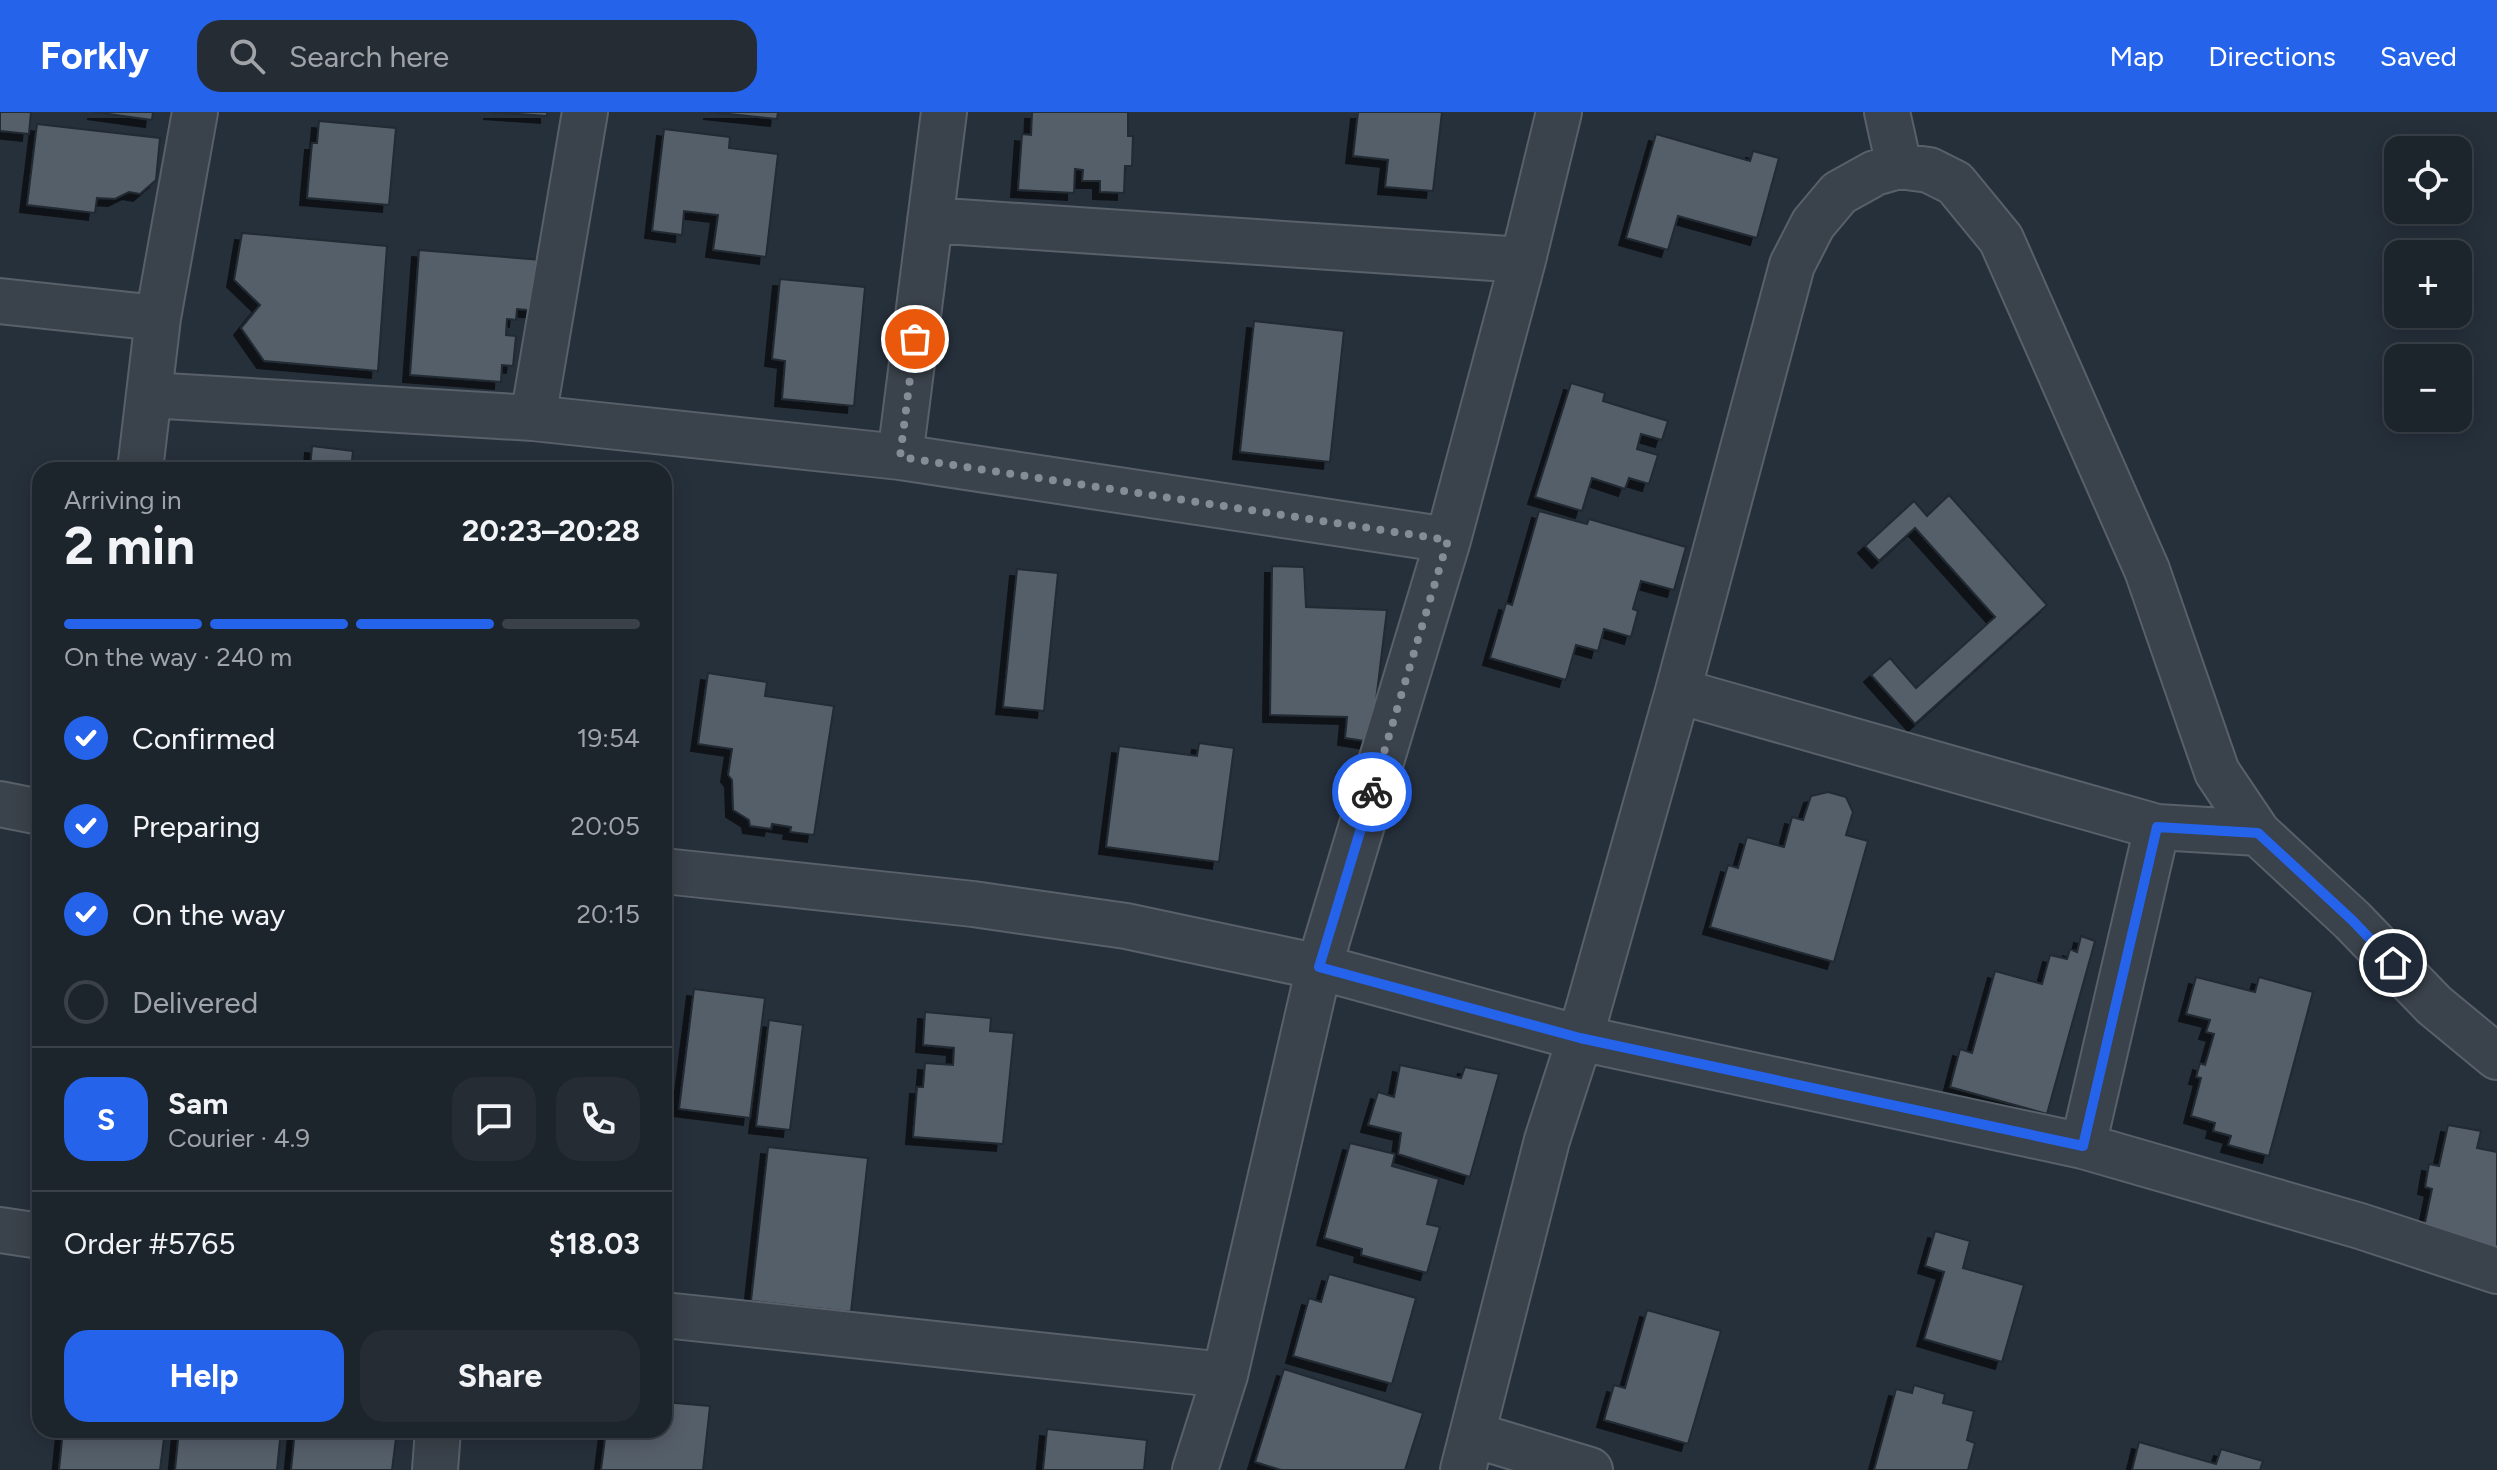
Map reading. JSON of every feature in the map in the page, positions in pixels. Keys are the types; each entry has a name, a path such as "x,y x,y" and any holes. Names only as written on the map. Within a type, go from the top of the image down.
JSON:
{"street":[{"path":"141,462 158,318 195,112"},
{"path":"533,418 585,112"},
{"path":"900,457 944,112"},
{"path":"1195,1470 1225,1375 1319,967 1448,540 1559,112"},
{"path":"1887,112 1899,166"},
{"path":"1590,1470 1468,1452 1547,1140 1580,1038 1678,691 1792,265 1813,224 1839,193 1875,173 1899,166 1929,170 1955,183 2001,239 2147,570 2217,772 2258,833 2352,920 2434,1005 2497,1057"},
{"path":"930,220 1523,260"},
{"path":"0,301 158,318"},
{"path":"149,395 533,418 900,457 1448,540"},
{"path":"1678,691 2157,827 2258,833"},
{"path":"0,804 32,810"},
{"path":"2083,1146 2157,827"},
{"path":"672,872 973,904 1126,926 1319,967 1580,1038 2083,1146 2360,1226 2497,1271"},
{"path":"0,1230 32,1235"},
{"path":"672,1316 1225,1375"},
{"path":"435,1470 437,1438"}],"building":[{"path":"0,112 31,112 29,134 0,131"},
{"path":"94,112 153,112 152,120"},
{"path":"490,112 547,112 547,116"},
{"path":"710,112 778,112 777,119"},
{"path":"1032,112 1128,112 1128,136 1133,136 1132,166 1125,166 1124,193 1100,192 1100,181 1082,181 1083,170 1075,169 1074,193 1018,190 1022,134 1031,135"},
{"path":"1358,112 1442,112 1433,191 1385,187 1388,160 1353,156"},
{"path":"319,121 396,128 389,205 307,198 312,143 317,143"},
{"path":"37,124 160,138 156,180 140,194 129,192 115,199 97,198 95,213 27,205"},
{"path":"664,129 730,137 729,148 778,154 766,257 713,250 718,215 684,211 682,235 652,231"},
{"path":"1656,134 1750,161 1753,151 1779,158 1757,238 1678,216 1668,250 1626,238"},
{"path":"242,233 387,246 378,371 264,361 241,328 260,305 234,280"},
{"path":"419,250 542,260 538,311 517,309 516,320 507,319 506,335 516,336 513,366 502,365 501,382 410,375"},
{"path":"780,279 865,287 854,406 782,399 785,361 772,359"},
{"path":"1254,321 1344,331 1330,462 1240,452"},
{"path":"1571,383 1605,393 1603,401 1668,421 1662,440 1641,434 1637,449 1658,455 1649,484 1629,478 1625,489 1592,478 1582,511 1535,497"},
{"path":"312,446 353,451 352,462 311,462"},
{"path":"1949,495 2047,605 1915,724 1871,675 1890,658 1916,688 1995,617 1915,528 1879,561 1865,546 1914,501 1927,516"},
{"path":"1539,511 1587,524 1589,519 1686,547 1674,590 1641,581 1633,609 1638,611 1631,637 1604,629 1598,651 1576,645 1566,680 1490,658 1506,603 1512,605"},
{"path":"1272,566 1304,567 1306,607 1387,610 1371,742 1345,738 1347,717 1270,715"},
{"path":"1017,569 1058,573 1044,711 1003,707"},
{"path":"708,673 767,682 765,696 834,706 814,835 790,832 791,827 772,824 771,829 750,826 749,820 733,810 732,780 728,775 732,749 698,744"},
{"path":"1199,743 1234,748 1219,862 1106,847 1119,746 1197,756"},
{"path":"1828,792 1846,797 1853,812 1846,835 1868,841 1834,962 1710,927 1728,865 1738,868 1747,837 1784,847 1792,817 1803,820 1811,796"},
{"path":"2081,936 2095,941 2047,1114 1950,1087 1960,1049 1972,1053 1995,971 2042,984 2050,955 2067,959 2070,949 2077,952"},
{"path":"2196,977 2255,992 2259,977 2313,992 2269,1156 2228,1145 2231,1136 2213,1131 2215,1123 2191,1116 2201,1078 2196,1077 2200,1063 2205,1065 2214,1034 2206,1032 2210,1020 2186,1014"},
{"path":"694,989 765,998 750,1118 679,1109"},
{"path":"925,1012 991,1018 990,1031 1014,1033 1003,1144 913,1137 917,1087 923,1087 925,1063 953,1065 954,1048 923,1045"},
{"path":"769,1020 803,1025 790,1130 756,1126"},
{"path":"1400,1065 1461,1078 1465,1067 1499,1074 1470,1177 1398,1154 1401,1133 1368,1125 1378,1092 1394,1097"},
{"path":"2448,1125 2481,1131 2477,1148 2497,1152 2497,1252 2422,1237 2432,1189 2425,1187 2429,1164 2439,1166"},
{"path":"1350,1143 1395,1154 1392,1166 1439,1179 1427,1224 1440,1227 1427,1273 1361,1255 1362,1249 1324,1238"},
{"path":"768,1147 868,1158 851,1312 751,1301"},
{"path":"1935,1231 1970,1241 1963,1268 2024,1285 2002,1362 1924,1339 1944,1272 1925,1266"},
{"path":"1329,1274 1416,1298 1392,1384 1293,1356 1309,1298 1321,1302"},
{"path":"1647,1310 1721,1331 1688,1444 1604,1420 1614,1385 1625,1388"},
{"path":"1284,1369 1423,1413 1405,1470 1281,1470 1255,1462"},
{"path":"1914,1385 1945,1394 1943,1403 1974,1411 1967,1440 1975,1443 1968,1470 1874,1470 1896,1389 1912,1393"},
{"path":"672,1403 710,1406 703,1470 601,1470 605,1438 672,1438"},
{"path":"1047,1429 1147,1440 1144,1470 1043,1470"},
{"path":"62,1438 164,1438 160,1470 59,1470"},
{"path":"178,1438 280,1438 277,1470 175,1470"},
{"path":"294,1438 396,1438 392,1470 291,1470"},
{"path":"2139,1442 2216,1464 2221,1449 2263,1461 2260,1470 2132,1470"}],"way so far":[{"path":"915,339 900,457 1448,540 1372,792"}],"route":[{"path":"1372,792 1319,967 1580,1038 2083,1146 2157,827 2258,833 2352,920 2393,963"}]}
